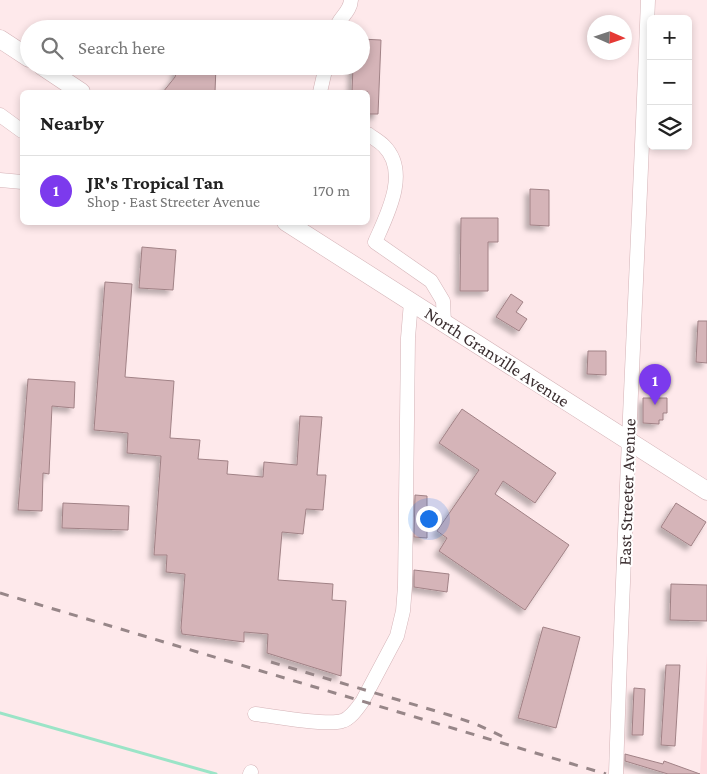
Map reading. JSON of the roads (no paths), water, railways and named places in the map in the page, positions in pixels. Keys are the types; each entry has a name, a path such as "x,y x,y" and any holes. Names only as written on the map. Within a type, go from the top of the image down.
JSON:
{"main road":[{"path":"0,39 20,52"},
{"path":"56,75 78,90"},
{"name":"North Granville Avenue","path":"291,225 707,491"}],"street":[{"path":"340,20 350,8 351,0"},
{"name":"East Streeter Avenue","path":"616,774 628,441 636,331 648,0"},
{"path":"320,90 324,75"},
{"path":"0,115 20,130"},
{"path":"370,136 384,146 392,158 395,167 392,198 375,242 431,281 443,301 444,323"},
{"path":"0,180 20,182"},
{"path":"255,714 330,722 343,721 362,702 397,636 405,586 405,468 408,338 411,302"}],"waterway":[{"path":"0,713 216,774"}],"railway":[{"path":"0,593 606,774"},
{"path":"271,662 449,715 476,724 510,740"}],"place":[{"name":"JR's Tropical Tan","path":"655,405"}]}
